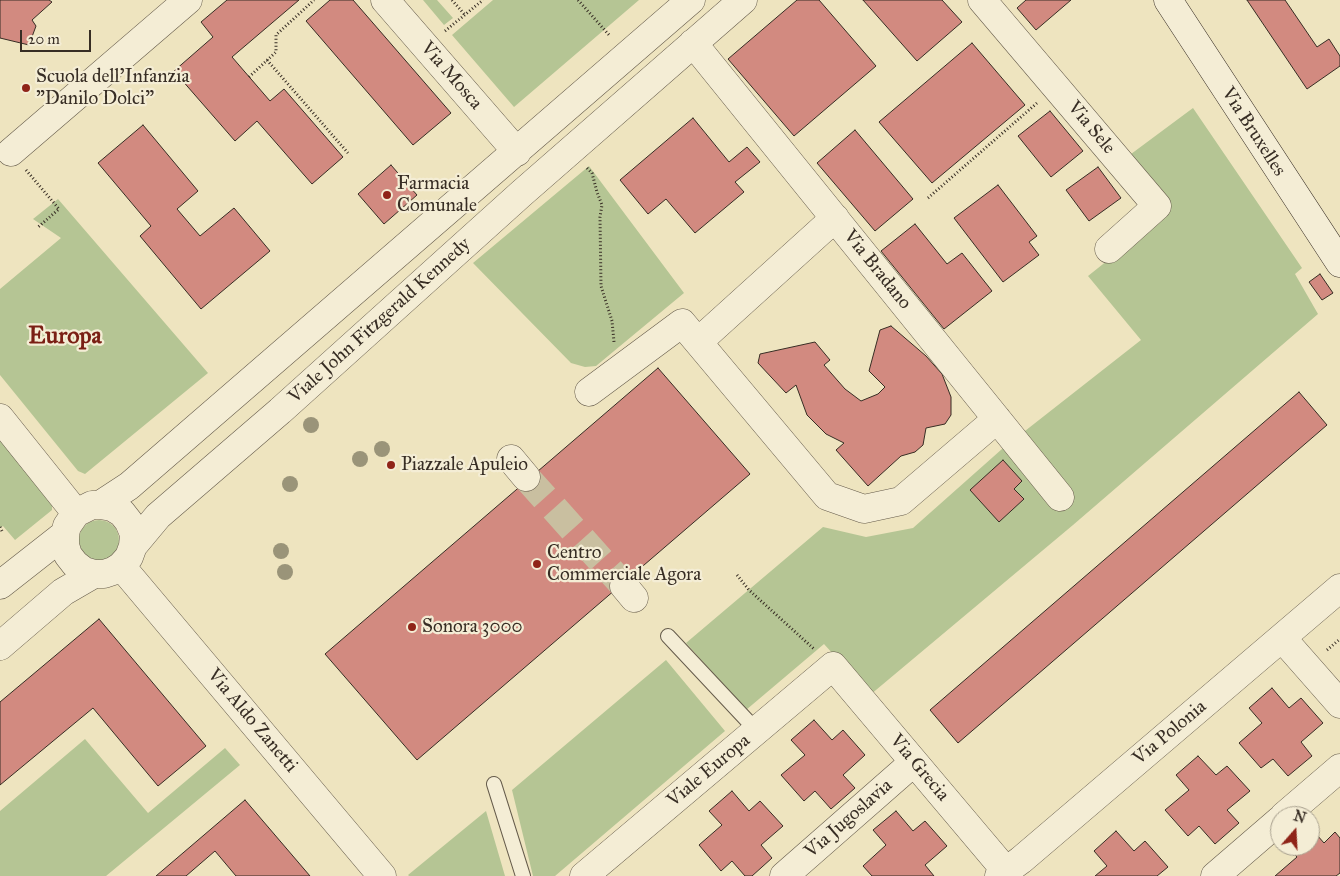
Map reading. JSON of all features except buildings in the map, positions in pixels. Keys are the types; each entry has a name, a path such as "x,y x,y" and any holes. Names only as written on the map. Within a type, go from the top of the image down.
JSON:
{"street":[{"path":"11,152 188,0"},
{"name":"Via Mosca","path":"385,0 517,152"},
{"name":"Viale John Fitzgerald Kennedy","path":"0,585 80,517 129,486 691,0"},
{"name":"Viale John Fitzgerald Kennedy","path":"127,556 158,516 280,411 522,193 743,0"},
{"name":"Via Sele","path":"982,0 1157,206 1109,249"},
{"name":"Via Bruxelles","path":"1168,0 1340,263"},
{"name":"Via Bradano","path":"693,43 1060,497"},
{"path":"698,342 835,218"},
{"path":"589,392 682,323 827,496 864,509 901,501 997,418"},
{"path":"0,418 80,517"},
{"path":"112,507 130,522 134,534 127,556 113,571 104,574 94,574 84,571 75,564 66,550 80,517 112,507"},
{"name":"Via Aldo Zanetti","path":"127,556 382,876"},
{"path":"0,646 63,592 94,574"},
{"name":"Via Polonia","path":"1002,873 1021,860 1340,588"},
{"path":"1282,638 1340,704"},
{"name":"Viale Europa","path":"584,876 833,666"},
{"name":"Via Grecia","path":"833,666 914,762 1002,873"},
{"name":"Via Jugoslavia","path":"784,876 914,762"},
{"path":"1296,806 1340,768"},
{"path":"1215,876 1270,829"}],"lane":[{"path":"668,636 756,731"},
{"path":"494,784 523,876"}],"path":[{"path":"249,76 276,52 276,35 314,0"},
{"path":"452,0 465,15"},
{"path":"444,32 483,0"},
{"path":"578,0 615,43"},
{"path":"267,60 348,153"},
{"path":"928,198 1056,87"},
{"path":"11,152 59,209 37,228"},
{"path":"582,163 592,173 602,205 600,217 602,286 612,321 617,371"},
{"path":"0,526 3,533"},
{"path":"737,575 749,590 833,666"}],"green space":[{"path":"423,0 437,0 453,18 444,25"},
{"path":"493,0 639,0 514,107 452,35"},
{"path":"1193,108 1302,268 1295,274 1318,314 1073,525 870,695 824,644 746,710 686,643 823,527 866,537 913,528 1002,449 1141,340 1088,276 1157,221 1127,157"},
{"path":"589,166 684,293 596,366 585,367 571,363 473,263"},
{"path":"58,199 208,373 85,474 78,471 0,375 0,289 61,238 33,219"},
{"path":"0,439 52,503 52,510 15,540 3,526 0,528"},
{"path":"99,520 113,526 119,540 113,554 99,560 85,554 79,540 85,526"},
{"path":"666,660 725,731 555,876 533,876 512,790"},
{"path":"85,739 148,813 225,748 240,765 106,876 0,876 0,811"},
{"path":"486,811 505,876 408,875"}],"tunnel":[{"path":"526,477 624,586"}],"place":[{"name":"Scuola dell'Infanzia \"Danilo Dolci\"","path":"26,88"},
{"name":"Farmacia Comunale","path":"387,195"},
{"name":"Piazzale Apuleio","path":"391,465"},
{"name":"Centro Commerciale Agora","path":"537,564"},
{"name":"Sonora 3000","path":"412,627"}],"district":[{"name":"Europa","path":"65,337"}]}
